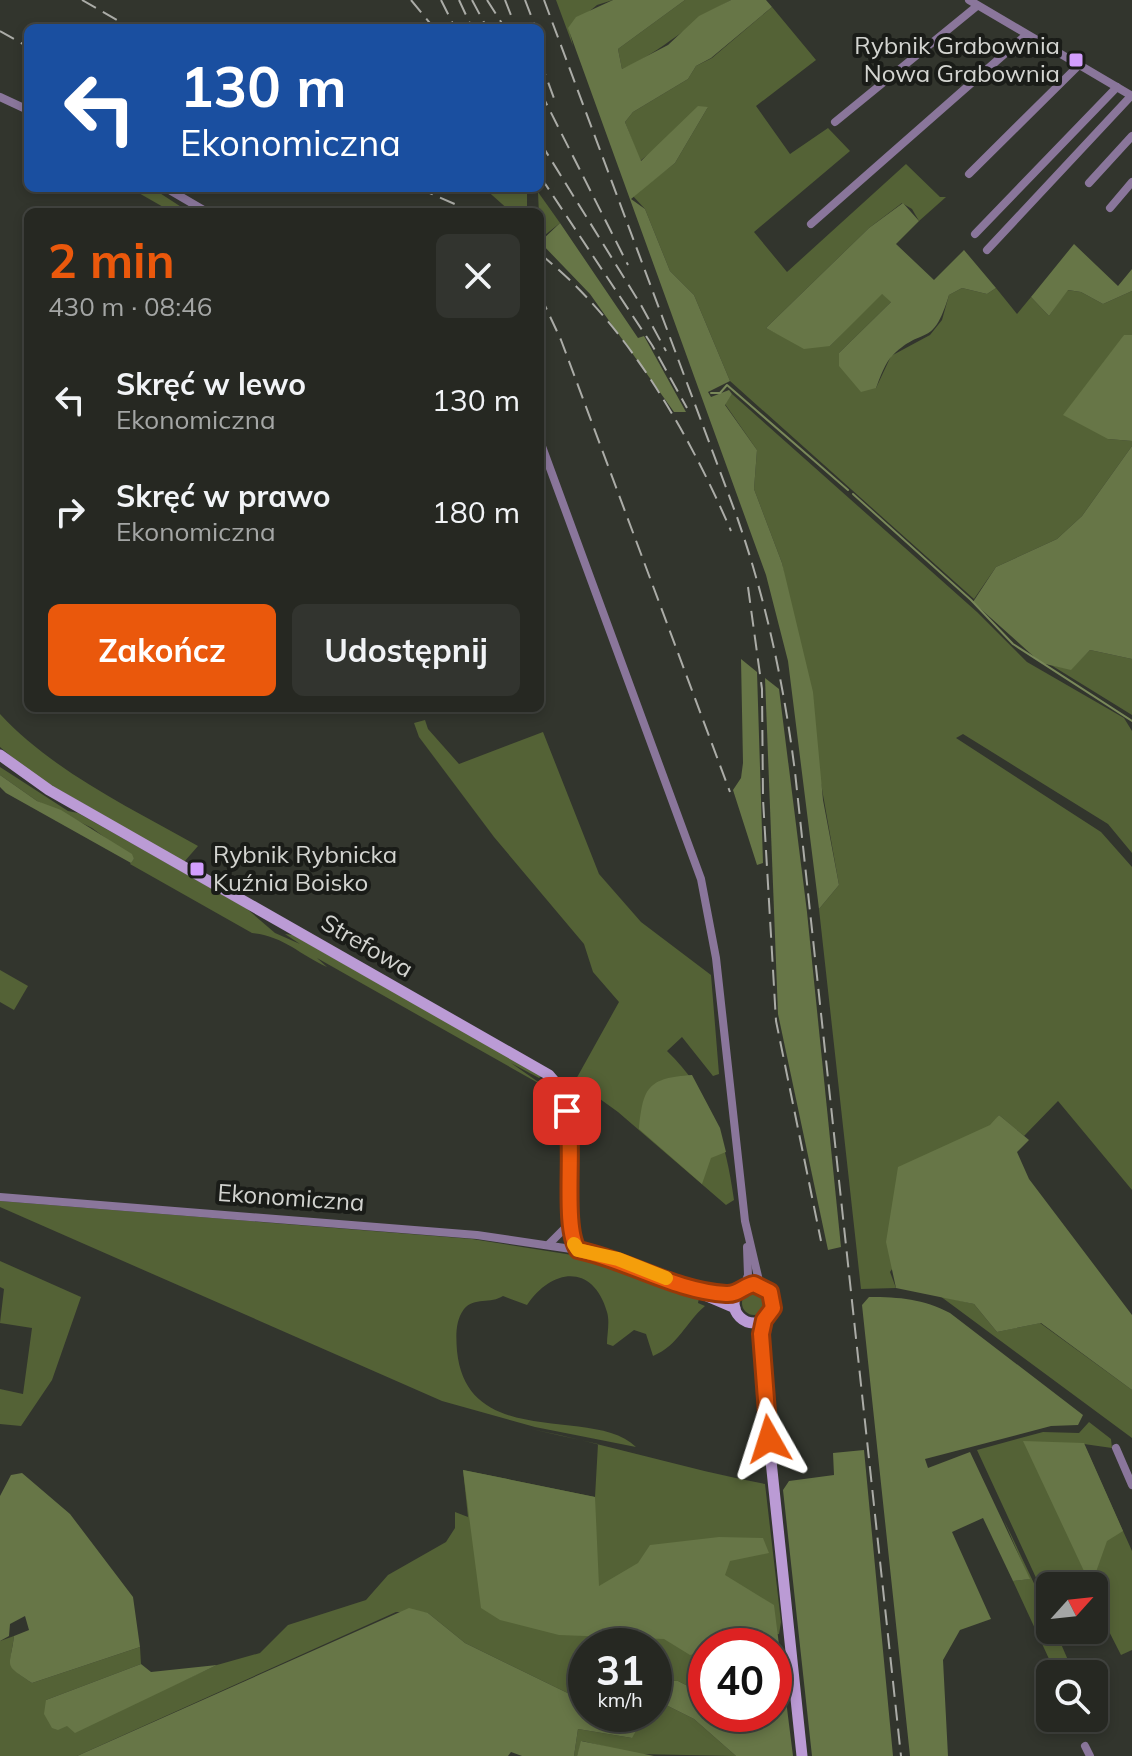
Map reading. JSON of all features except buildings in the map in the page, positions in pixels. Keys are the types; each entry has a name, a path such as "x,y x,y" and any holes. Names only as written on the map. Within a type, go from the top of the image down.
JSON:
{"street":[{"path":"835,122 973,3 1132,96 987,250"},
{"path":"811,224 1025,36"},
{"path":"969,174 1078,66"},
{"path":"975,234 1117,87"},
{"path":"0,97 24,108"},
{"path":"1089,183 1132,136"},
{"path":"1110,208 1132,182"},
{"path":"173,192 200,208"},
{"path":"544,452 687,836 705,893 716,958 748,1239 748,1275 735,1308 754,1336 762,1375"},
{"name":"Strefowa","path":"0,755 49,790 549,1075 562,1093 570,1121 571,1222"},
{"name":"Ekonomiczna","path":"0,1197 477,1235 549,1245 618,1259 735,1308"},
{"path":"549,1245 561,1236 571,1222"},
{"path":"571,1222 572,1240 578,1250"},
{"path":"748,1239 760,1285 770,1292 774,1302 772,1313 764,1320 761,1334 762,1375 802,1756"},
{"path":"741,1289 760,1285"},
{"name":"Ekonomiczna","path":"685,1286 725,1294 741,1289"},
{"path":"746,1321 764,1320"},
{"path":"1116,1448 1132,1485"},
{"path":"1085,1746 1090,1756"}],"green space":[{"path":"556,0 613,0 597,5 569,28 573,46"},
{"path":"613,0 685,0 618,49 622,69 668,45 699,16 731,0 766,0 772,7 711,58 696,66 688,79 633,112 625,122 641,161 698,106 708,107 675,163 631,199 645,209 670,271 694,295 730,381 708,392 711,397 729,390 732,394 725,405 757,450 754,489 782,563 813,692 823,800 839,885 819,909 788,661 766,575 568,28 576,17"},
{"path":"685,0 731,0 651,54 622,69 618,49"},
{"path":"772,7 816,60 756,106 790,154 828,128 850,151 754,232 787,272 906,164 940,197 946,197 919,221 912,209 902,203 869,228 766,328 788,339 830,346 881,293 892,301 839,353 876,388 891,356 930,335 942,320 949,295 962,288 987,294 996,288 1017,314 1031,297 1049,316 1067,290 1081,292 1103,304 1132,291 1132,335 1124,335 1108,439 1132,441 1132,446 1082,516 1057,539 996,567 974,599 730,381 694,295 670,271 645,209 633,196 675,163 708,107 640,161 625,122 633,112 688,79 696,66 712,58"},
{"path":"137,192 158,192 183,208 165,208"},
{"path":"488,192 527,192 527,208 506,208"},
{"path":"538,192 560,223 544,236 544,208 539,208"},
{"path":"903,203 919,221 896,244 934,280 964,250 996,288 987,294 962,288 949,295 932,330 893,355 876,388 861,392 839,366 839,353 891,302 882,294 830,346 804,349 766,328 869,228"},
{"path":"560,223 638,338 644,336 686,412 674,412 590,294 544,246 544,238"},
{"path":"1074,244 1118,286 1132,269 1132,291 1103,304 1081,292 1068,290 1049,316 1031,297"},
{"path":"1124,335 1132,335 1132,441 1108,439 1063,415"},
{"path":"732,394 977,612 1027,662 1124,718 1132,731 1132,853 1108,824 963,734 956,738 1101,832 1132,867 1132,1190 1058,1101 1024,1136 999,1115 890,1272 896,1288 861,1289 819,909 839,885 782,563 754,489 757,450 725,404"},
{"path":"1132,446 1132,659 1090,650 1071,670 1041,663 973,602 996,567 1057,539 1082,516"},
{"path":"1090,650 1132,659 1132,715 1051,665 1071,669"},
{"path":"741,659 757,672 763,863 757,865 733,790 741,778 743,763"},
{"path":"765,678 779,689 807,912 841,1247 828,1250 778,1014"},
{"path":"0,714 21,735 68,771 198,846 184,862 32,774 0,747"},
{"path":"425,720 428,729 459,764 543,732 599,874 641,922 711,975 719,1074 713,1076 682,1037 667,1051 695,1084 714,1119 726,1157 734,1200 726,1205 618,1112 575,1081 619,1002 593,972 584,944 494,837 419,737 414,723"},
{"path":"0,767 68,811 78,813 246,908 275,933 300,944 285,934 293,935 542,1076 539,1078 511,1063 547,1088 317,958 327,967 283,942 252,933 130,864 134,859 92,828 37,801 0,775"},
{"path":"0,775 37,801 61,810 132,854 134,859 131,863 6,793 0,787"},
{"path":"0,970 28,986 14,1010 0,1002"},
{"path":"692,1075 720,1128 726,1152 711,1158 702,1184 639,1129 643,1103 650,1087 666,1079"},
{"path":"999,1115 1029,1140 1017,1152 1029,1179 1132,1315 1132,1390 1041,1323 997,1332 974,1304 896,1288 886,1242 898,1167 990,1125"},
{"path":"0,1201 472,1239 585,1257 699,1298 698,1303 705,1306 676,1340 653,1356 646,1334 634,1330 613,1346 607,1344 607,1312 601,1296 582,1278 560,1278 537,1293 527,1305 503,1296 468,1305 461,1314 457,1351 466,1382 483,1403 507,1415 592,1428 617,1435 636,1447 535,1427 442,1401 0,1207"},
{"path":"0,1261 81,1297 52,1380 21,1426 0,1424 0,1389 23,1394 32,1328 0,1323 4,1289 0,1287"},
{"path":"754,1291 763,1294 766,1303 763,1312 754,1315 745,1312 742,1303 745,1294"},
{"path":"940,1296 974,1304 997,1332 1040,1323 1132,1390 1132,1438"},
{"path":"869,1297 911,1300 950,1313 1083,1415 1078,1425 1051,1426 925,1459 928,1468 970,1452 1030,1579 1013,1581 983,1518 952,1532 991,1619 960,1630 943,1660 948,1756 910,1756 862,1305"},
{"path":"1089,1422 1111,1439 1112,1448 1084,1444 1132,1551 1132,1650 1121,1655 1108,1629 1108,1572 1036,1572 1036,1578 977,1450 1043,1432 1079,1433"},
{"path":"1023,1441 1084,1443 1123,1531 1107,1541 1096,1572 1084,1572"},
{"path":"598,1444 765,1484 780,1628 688,1628 688,1686 672,1681 672,1628 568,1628 568,1693 465,1643 428,1613 396,1612 77,1756 0,1756 0,1641 14,1636 11,1664 32,1683 140,1647 141,1664 46,1700 74,1731 217,1665 260,1653 288,1625 366,1600 388,1575 446,1542 455,1528 455,1512 468,1517 463,1470 595,1497"},
{"path":"864,1450 893,1756 812,1756 783,1490 789,1481 834,1475 833,1453"},
{"path":"463,1470 595,1497 599,1586 638,1563 650,1545 719,1537 763,1538 769,1553 730,1561 725,1575 774,1605 777,1628 688,1628 688,1654 672,1644 672,1628 568,1628 568,1635 559,1635 500,1620 481,1608"},
{"path":"22,1473 70,1514 133,1597 140,1647 32,1683 10,1664 14,1636 29,1630 25,1616 10,1624 9,1636 0,1641 0,1496 11,1475"},
{"path":"1003,1518 1036,1588 1036,1631 1013,1581 1029,1579"},
{"path":"409,1608 428,1613 465,1643 568,1693 568,1732 578,1732 574,1756 522,1756 511,1752 508,1756 77,1756"},
{"path":"1042,1644 1061,1644 1068,1660 1050,1660"},
{"path":"141,1664 151,1672 217,1665 75,1733 67,1726 58,1730 52,1728 44,1714 46,1700"},
{"path":"672,1681 688,1686 688,1716 672,1708"},
{"path":"672,1708 688,1716 688,1732 709,1732 736,1756 636,1754 582,1741 577,1756 574,1756 578,1732 632,1738 629,1732 672,1732"},
{"path":"596,1732 635,1732 632,1738"},
{"path":"709,1732 790,1732 793,1756 736,1756"},
{"path":"581,1741 654,1756 577,1756"}],"waterway":[{"path":"711,393 720,393 727,385 848,490"},
{"path":"853,494 971,600 1013,644 1132,721"}],"railway":[{"path":"82,0 124,24"},
{"path":"411,0 431,24"},
{"path":"441,0 453,24"},
{"path":"459,0 470,24"},
{"path":"472,0 485,24"},
{"path":"487,0 502,24"},
{"path":"505,0 514,24"},
{"path":"525,0 534,24"},
{"path":"544,0 737,517 757,580 779,675 795,772 901,1756"},
{"path":"0,31 24,45"},
{"path":"544,71 555,101"},
{"path":"544,99 628,265"},
{"path":"544,148 666,351"},
{"path":"544,182 652,345 687,408"},
{"path":"427,192 464,208"},
{"path":"544,257 600,312 652,381 675,418 731,531"},
{"path":"544,304 561,340 730,792"},
{"path":"748,587 762,689 763,799 776,1021 821,1241"}],"slow traffic":[{"path":"574,1244 578,1250 618,1259 666,1278"}],"place":[{"name":"Rybnik Grabownia Nowa Grabownia","path":"1076,60"},
{"name":"Rybnik Rybnicka Kuźnia Boisko","path":"197,869"}],"route":[{"path":"567,1111 571,1137 571,1231 578,1250 618,1259 685,1286 730,1294 754,1284 762,1285 770,1292 773,1308 761,1328 769,1439"}]}
